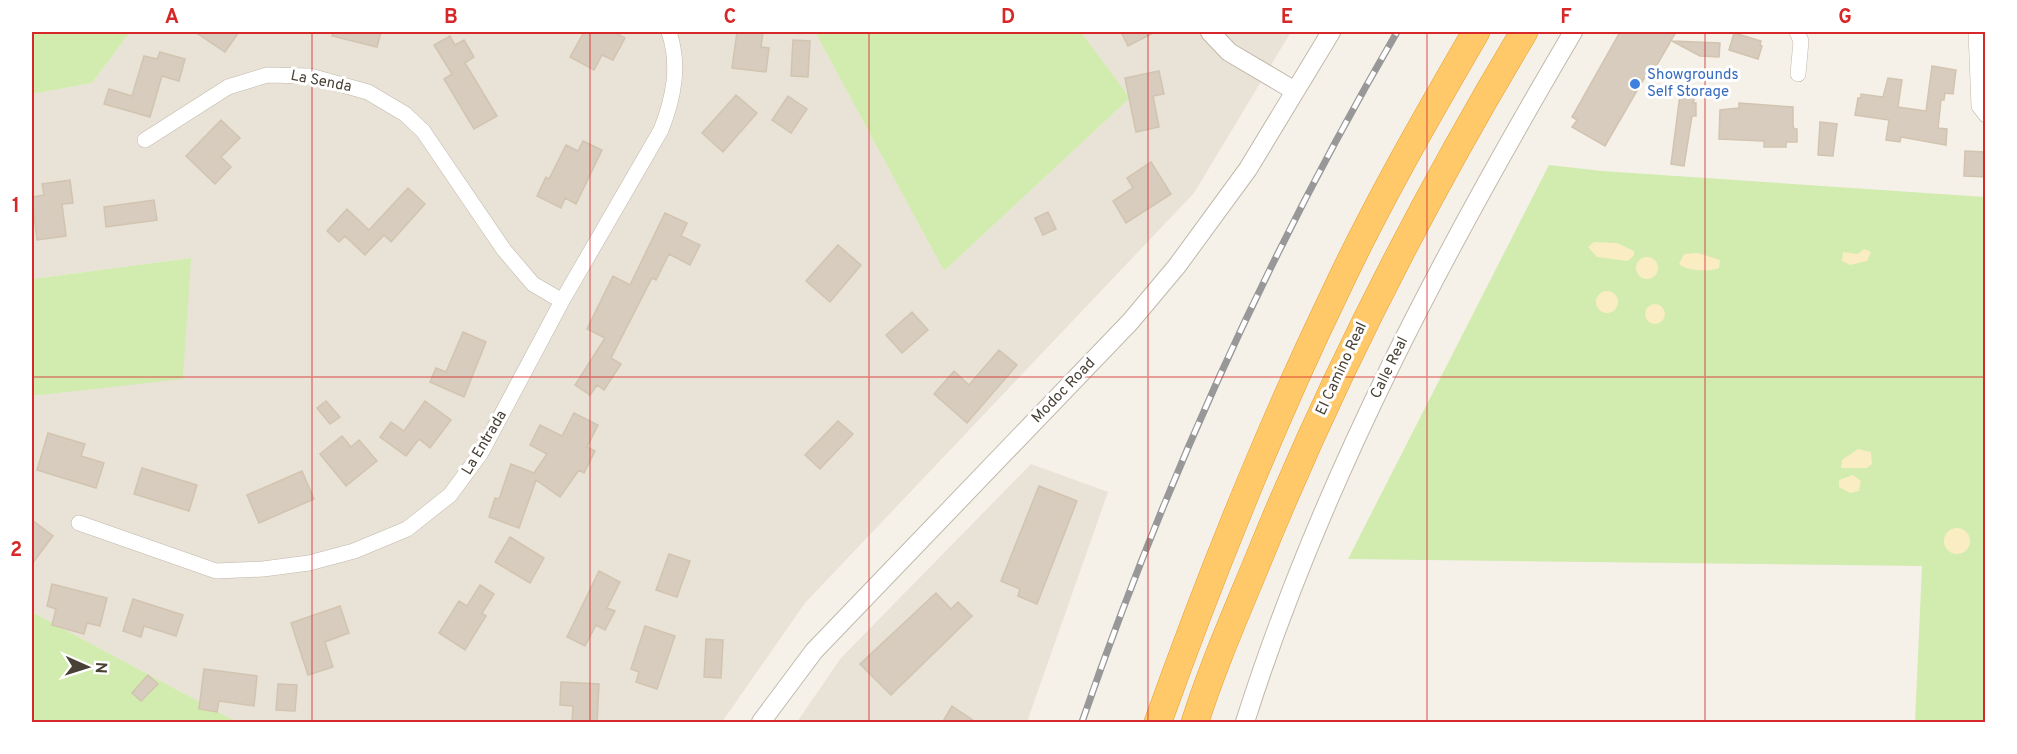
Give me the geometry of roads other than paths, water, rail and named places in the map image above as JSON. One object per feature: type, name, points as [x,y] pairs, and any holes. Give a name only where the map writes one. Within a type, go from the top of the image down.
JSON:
[{"type":"highway","points":[[1158,723],[1195,619],[1264,450],[1334,294],[1410,146],[1476,32]]},
{"type":"highway","name":"El Camino Real","points":[[1199,714],[1283,499],[1371,309],[1424,206],[1524,32]]},
{"type":"street","name":"La Entrada","points":[[79,523],[216,571],[263,569],[309,563],[383,541],[430,513],[468,473],[508,405],[562,302],[667,114],[675,74],[674,49],[669,32]]},
{"type":"street","points":[[1210,32],[1229,52],[1295,92]]},
{"type":"street","name":"Modoc Road","points":[[761,723],[814,651],[1130,322],[1171,274],[1248,169],[1331,32]]},
{"type":"street","name":"Calle Real","points":[[1245,723],[1265,658],[1308,546],[1371,408],[1478,196],[1573,32]]},
{"type":"street","points":[[1797,32],[1801,41],[1798,74]]},
{"type":"street","points":[[1976,32],[1979,106],[1986,115]]},
{"type":"street","name":"La Senda","points":[[145,140],[228,87],[267,75],[310,76],[368,92],[405,114],[423,131],[504,250],[533,284],[562,302]]},
{"type":"railway","points":[[1082,722],[1148,544],[1223,370],[1305,199],[1397,32]]},
{"type":"place","name":"Showgrounds Self Storage","points":[[1635,84]]}]
